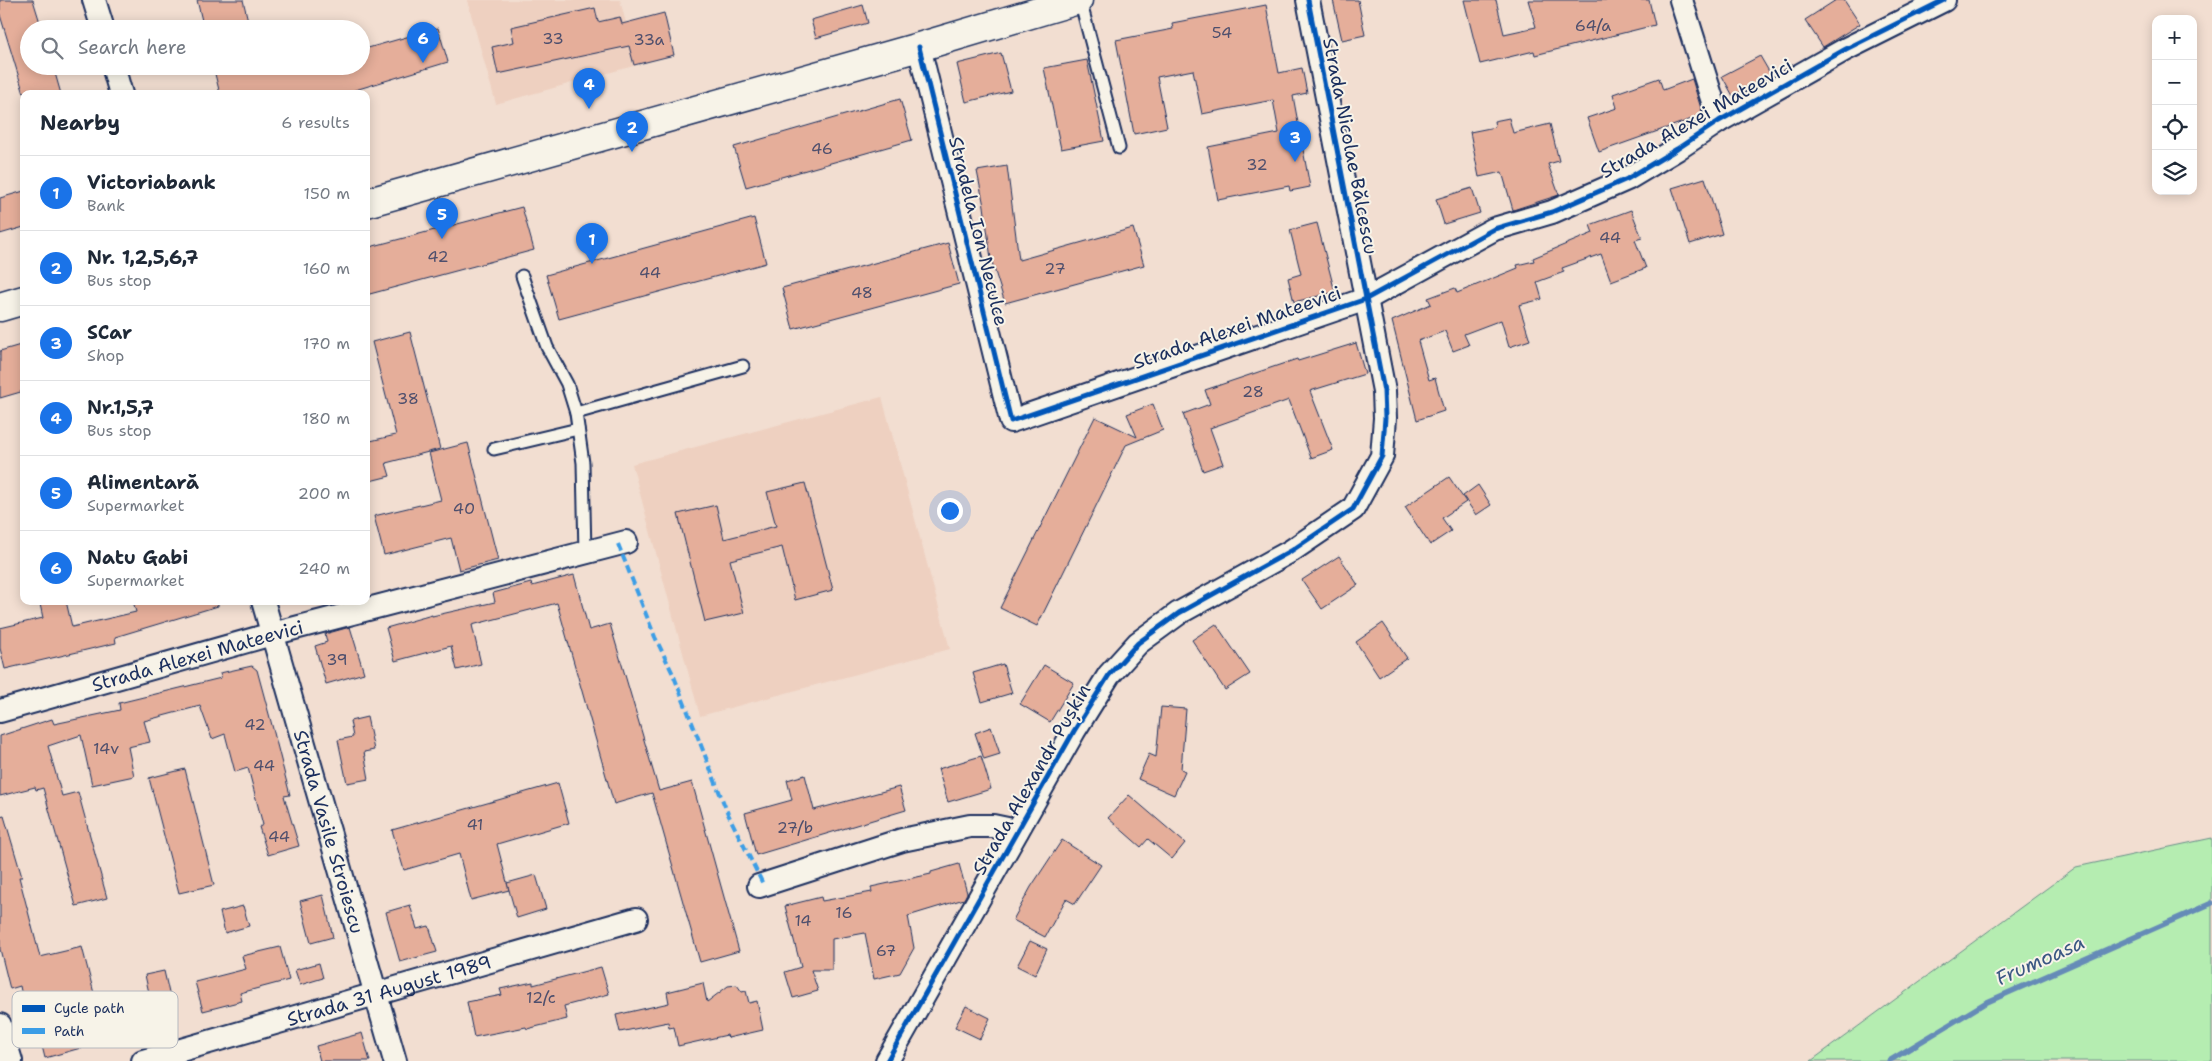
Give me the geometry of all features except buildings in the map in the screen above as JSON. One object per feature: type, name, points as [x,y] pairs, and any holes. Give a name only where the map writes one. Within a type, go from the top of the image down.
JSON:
[{"type":"main road","points":[[370,202],[1079,0]]},
{"type":"main road","points":[[0,307],[20,301]]},
{"type":"street","points":[[94,0],[100,20]]},
{"type":"street","name":"Strada Nicolae Bălcescu","points":[[1308,0],[1366,299]]},
{"type":"street","points":[[1681,0],[1719,121]]},
{"type":"street","name":"Strada Alexei Mateevici","points":[[1010,421],[1366,299],[1494,229],[1552,212],[1627,179],[1677,150],[1719,121],[1846,49],[1944,0]]},
{"type":"street","name":"Stradela Ion Neculce","points":[[919,47],[1010,421]]},
{"type":"street","points":[[116,75],[120,90]]},
{"type":"street","name":"Strada Alexandr Pușkin","points":[[887,1061],[1074,730],[1109,675],[1138,643],[1179,613],[1290,551],[1353,509],[1382,456],[1385,418],[1384,391],[1366,299]]},
{"type":"street","name":"Strada Alexei Mateevici","points":[[0,710],[272,634],[626,542]]},
{"type":"street","name":"Strada Vasile Stroiescu","points":[[264,605],[395,1061]]},
{"type":"street","points":[[759,886],[902,840],[970,826],[993,826],[1017,831]]},
{"type":"street","name":"Strada 31 August 1989","points":[[142,1061],[636,919]]},
{"type":"street","points":[[0,1025],[11,1061]]},
{"type":"lane","points":[[1079,0],[1119,148]]},
{"type":"lane","points":[[522,276],[547,347],[567,384],[576,413],[583,463],[585,553]]},
{"type":"lane","points":[[576,413],[743,366]]},
{"type":"lane","points":[[494,449],[578,429]]},
{"type":"shaded area","points":[[467,0],[620,0],[637,65],[496,104]]},
{"type":"shaded area","points":[[882,397],[950,649],[700,716],[632,464]]},
{"type":"green space","points":[[2212,838],[2212,1061],[1811,1061],[2076,867]]},
{"type":"waterway","name":"Frumoasa","points":[[1889,1061],[1985,1003],[2212,903]]},
{"type":"marked path","points":[[618,544],[655,637],[673,674],[728,814],[763,884]]},
{"type":"cycle path","points":[[887,1061],[1074,731],[1109,675],[1138,643],[1179,613],[1291,551],[1353,509],[1382,456],[1385,418],[1384,391],[1308,0]]},
{"type":"cycle path","points":[[919,47],[1011,421],[1366,299],[1494,229],[1552,212],[1627,179],[1719,121],[1846,49],[1944,0]]},
{"type":"place","name":"Natu Gabi","points":[[423,63]]},
{"type":"place","name":"Nr.1,5,7","points":[[589,109]]},
{"type":"place","name":"Nr. 1,2,5,6,7","points":[[632,152]]},
{"type":"place","name":"SCar","points":[[1295,162]]},
{"type":"place","name":"Alimentară","points":[[442,239]]},
{"type":"place","name":"Victoriabank","points":[[592,264]]}]
